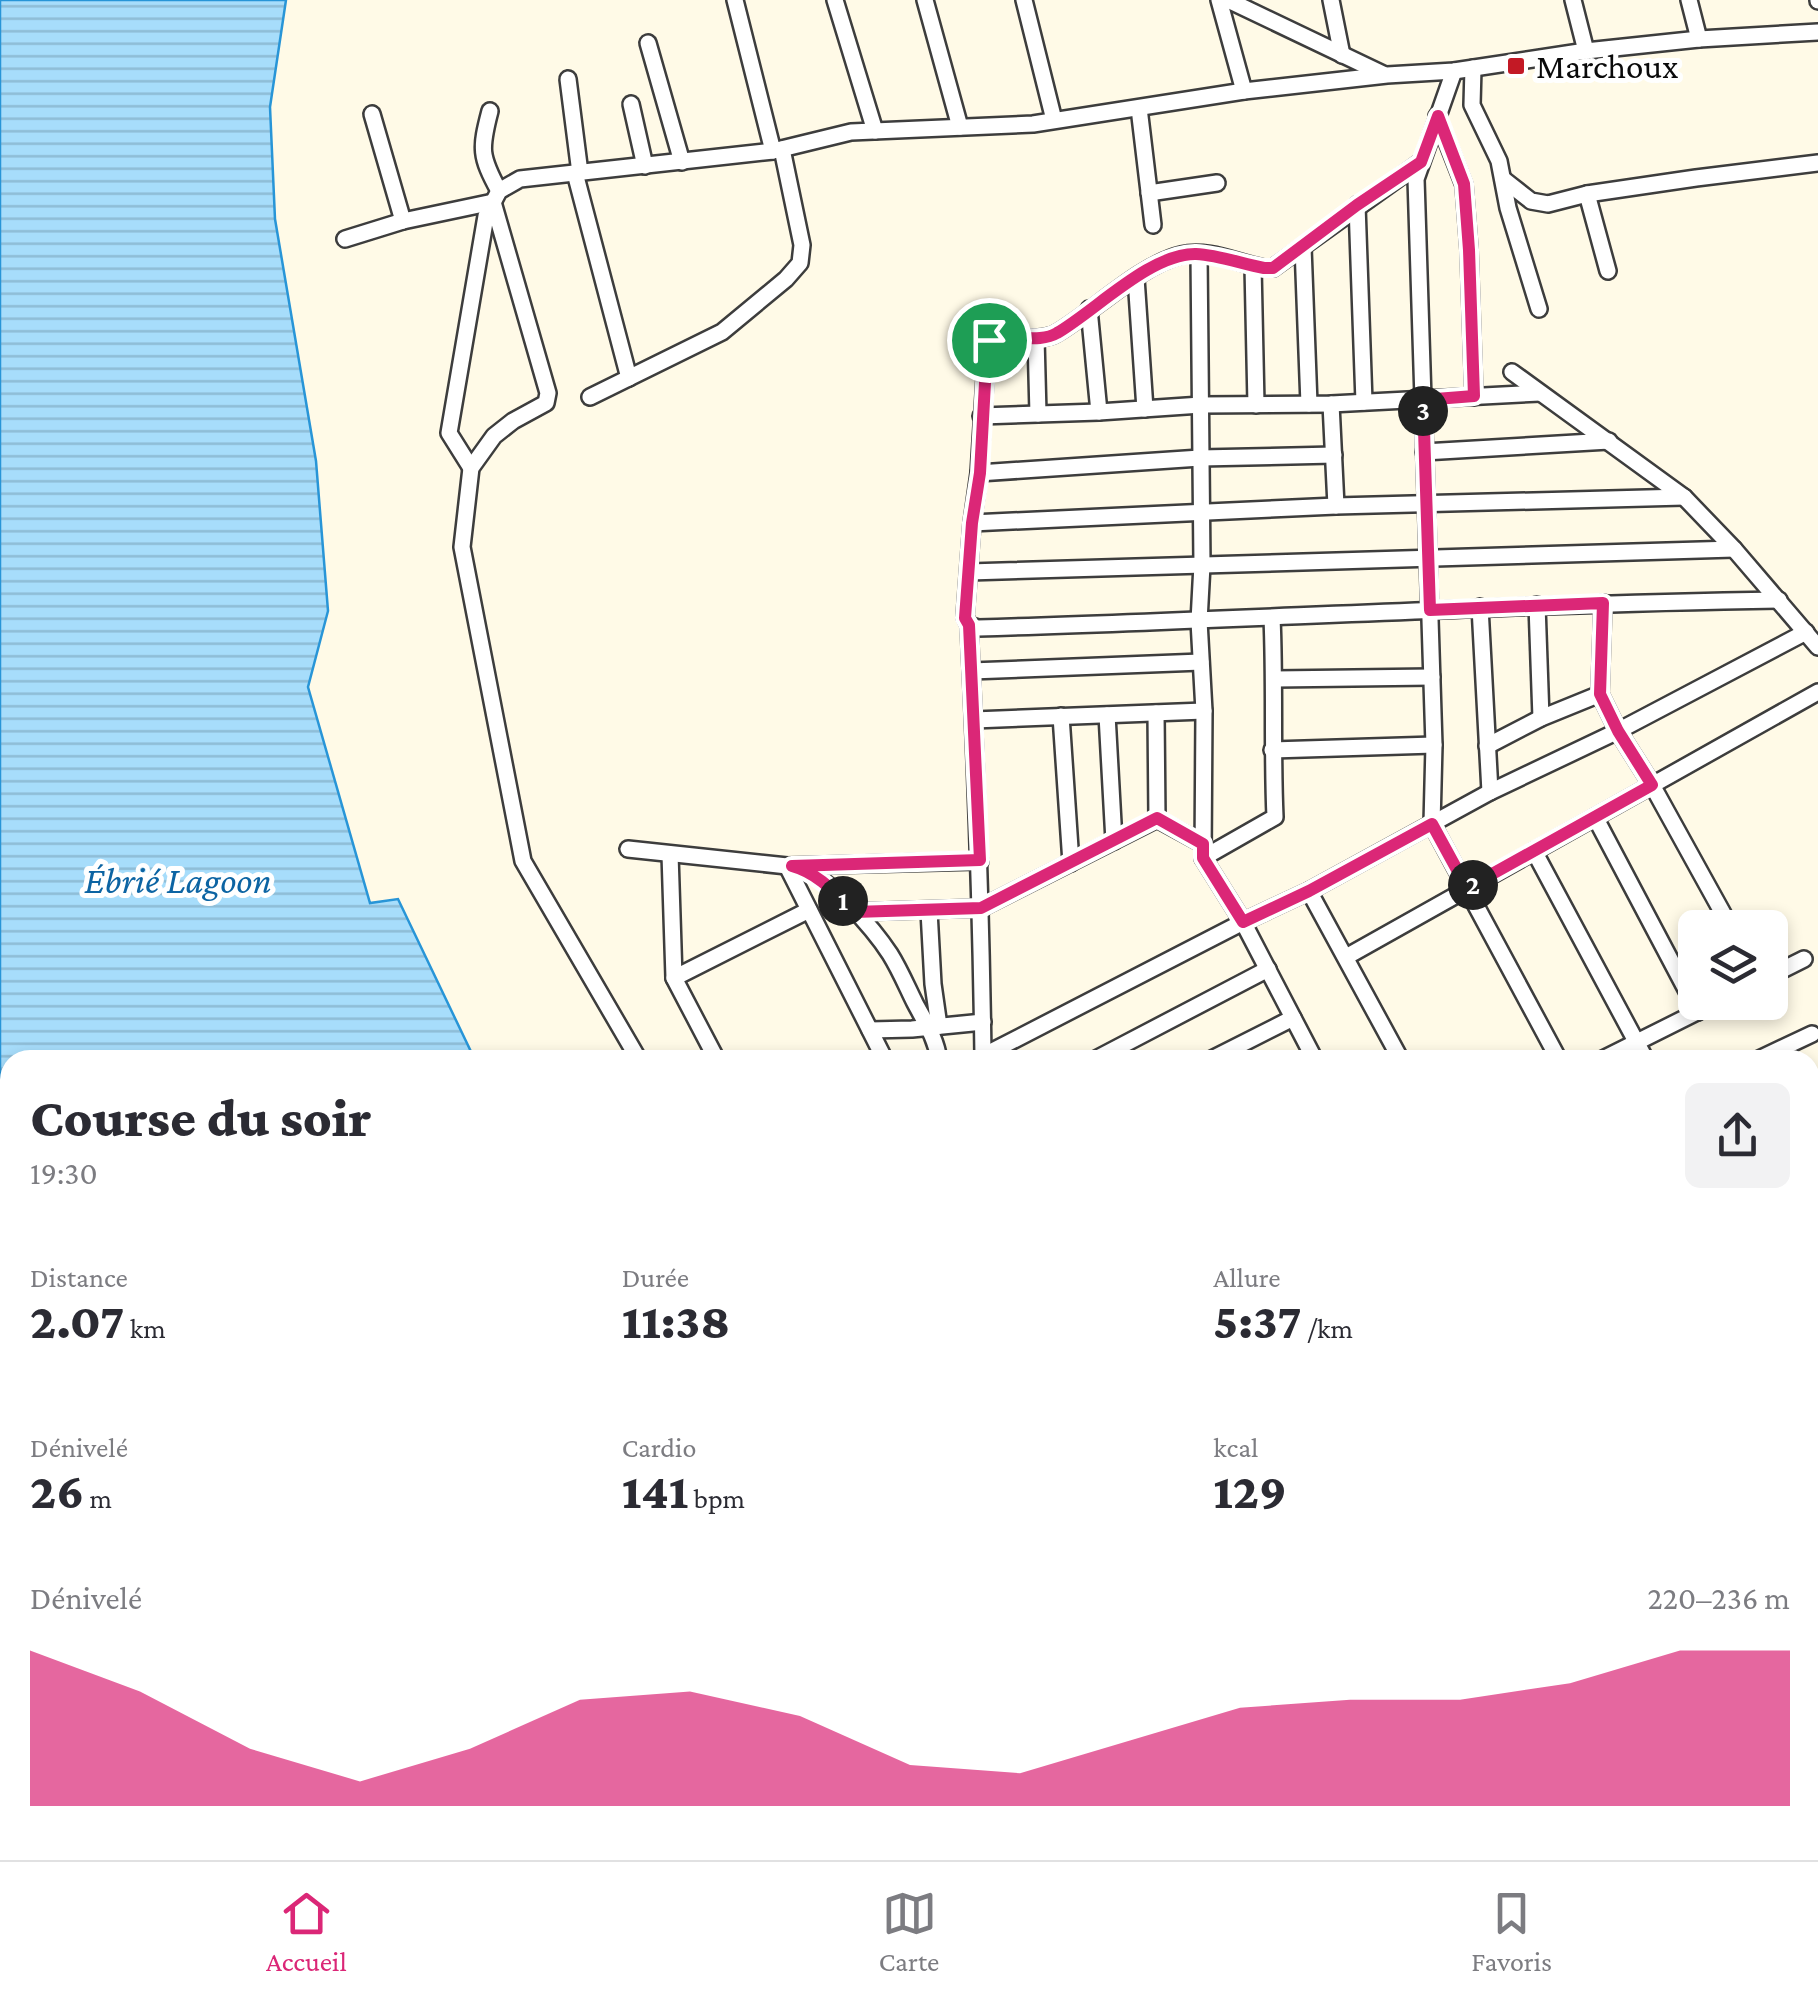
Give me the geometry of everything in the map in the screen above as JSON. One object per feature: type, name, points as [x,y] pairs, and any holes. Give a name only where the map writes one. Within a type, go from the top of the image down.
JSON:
[{"type":"street","points":[[590,397],[722,332],[800,263],[802,245],[735,0]]},
{"type":"street","points":[[835,0],[875,131]]},
{"type":"street","points":[[925,0],[960,127]]},
{"type":"street","points":[[1024,0],[1054,120]]},
{"type":"street","points":[[1219,0],[1244,92]]},
{"type":"street","points":[[1228,0],[1387,76]]},
{"type":"street","points":[[1331,0],[1342,55]]},
{"type":"street","points":[[1572,0],[1586,51]]},
{"type":"street","points":[[1689,0],[1699,38]]},
{"type":"street","points":[[346,239],[496,196],[520,179],[778,150],[851,132],[1054,120],[1244,92],[1454,71],[1586,51],[1699,38],[1818,32]]},
{"type":"street","points":[[648,43],[682,162]]},
{"type":"street","points":[[1473,68],[1472,105],[1499,161],[1508,208],[1540,310]]},
{"type":"street","points":[[1454,71],[1416,179],[1434,746],[1432,824],[1554,1050]]},
{"type":"street","points":[[568,79],[578,173],[629,378]]},
{"type":"street","points":[[631,104],[646,166]]},
{"type":"street","points":[[1139,108],[1153,225]]},
{"type":"street","points":[[490,111],[482,141],[484,163],[548,393],[546,403],[494,436],[471,468],[462,547],[523,861],[634,1050]]},
{"type":"street","points":[[372,114],[403,221]]},
{"type":"street","points":[[1438,116],[1464,184],[1474,396]]},
{"type":"street","points":[[980,1050],[983,1022],[980,860],[972,671],[969,625],[965,618],[989,340],[1054,336],[1136,278],[1181,255],[1199,254],[1273,268],[1421,162]]},
{"type":"street","points":[[1503,178],[1530,200],[1548,204],[1587,194],[1818,162]]},
{"type":"street","points":[[1150,193],[1217,183]]},
{"type":"street","points":[[1587,194],[1608,271]]},
{"type":"street","points":[[471,468],[449,433],[486,216],[496,196]]},
{"type":"street","points":[[1357,205],[1364,402]]},
{"type":"street","points":[[1303,247],[1309,404]]},
{"type":"street","points":[[1199,254],[1203,851]]},
{"type":"street","points":[[1253,266],[1256,405]]},
{"type":"street","points":[[1136,278],[1145,409]]},
{"type":"street","points":[[1089,309],[1099,412]]},
{"type":"street","points":[[1036,338],[1038,414]]},
{"type":"street","points":[[1512,372],[1684,497],[1780,600],[1818,648]]},
{"type":"street","points":[[982,416],[1201,405],[1331,404],[1540,392]]},
{"type":"street","points":[[1331,404],[1336,506]]},
{"type":"street","points":[[1424,452],[1610,441]]},
{"type":"street","points":[[980,473],[1200,458],[1334,455]]},
{"type":"street","points":[[972,523],[1336,506],[1684,497]]},
{"type":"street","points":[[969,572],[1734,549]]},
{"type":"street","points":[[969,625],[978,628],[1537,605],[1780,600]]},
{"type":"street","points":[[1603,603],[1600,694],[1720,910]]},
{"type":"street","points":[[1537,605],[1541,718]]},
{"type":"street","points":[[1480,607],[1490,792]]},
{"type":"street","points":[[1203,851],[1275,817],[1272,618]]},
{"type":"street","points":[[995,1050],[1806,632]]},
{"type":"street","points":[[972,671],[1201,662]]},
{"type":"street","points":[[1275,680],[1432,676]]},
{"type":"street","points":[[1346,957],[1818,692]]},
{"type":"street","points":[[1487,746],[1600,694]]},
{"type":"street","points":[[974,720],[1204,711]]},
{"type":"street","points":[[1156,712],[1157,818]]},
{"type":"street","points":[[1107,714],[1114,840]]},
{"type":"street","points":[[1061,716],[1070,863]]},
{"type":"street","points":[[1272,750],[1434,746]]},
{"type":"street","points":[[1595,817],[1678,974]]},
{"type":"street","points":[[1157,818],[1203,851],[1310,1050]]},
{"type":"street","points":[[854,912],[981,908],[1157,818]]},
{"type":"street","points":[[628,849],[806,870],[854,912],[889,954],[934,1026]]},
{"type":"street","points":[[1534,851],[1640,1050]]},
{"type":"street","points":[[670,854],[674,978],[711,1050]]},
{"type":"street","points":[[789,866],[980,860]]},
{"type":"street","points":[[789,866],[870,1030],[876,1050]]},
{"type":"street","points":[[1309,891],[1396,1050]]},
{"type":"street","points":[[674,978],[809,910]]},
{"type":"street","points":[[930,911],[938,1050]]},
{"type":"street","points":[[1788,967],[1804,959]]},
{"type":"street","points":[[1113,1050],[1268,969]]},
{"type":"street","points":[[1230,1050],[1293,1018]]},
{"type":"street","points":[[1620,1050],[1681,1020]]},
{"type":"street","points":[[870,1030],[983,1022]]},
{"type":"street","points":[[1778,1050],[1812,1034]]},
{"type":"water","name":"Ébrié Lagoon","points":[[0,0],[286,0],[270,107],[275,219],[316,461],[328,611],[308,687],[370,903],[398,899],[470,1050],[0,1050]]},
{"type":"place","name":"Marchoux","points":[[1516,66]]},
{"type":"route","points":[[1438,116],[1464,184],[1474,396],[1423,400],[1430,610],[1603,603],[1600,694],[1652,785],[1467,888],[1432,824],[1243,922],[1203,858],[1203,844],[1157,818],[981,908],[854,912],[817,877],[792,866],[980,860],[969,625],[965,618],[989,340],[1054,336],[1136,278],[1181,255],[1199,254],[1273,268],[1421,162],[1438,116]]}]
